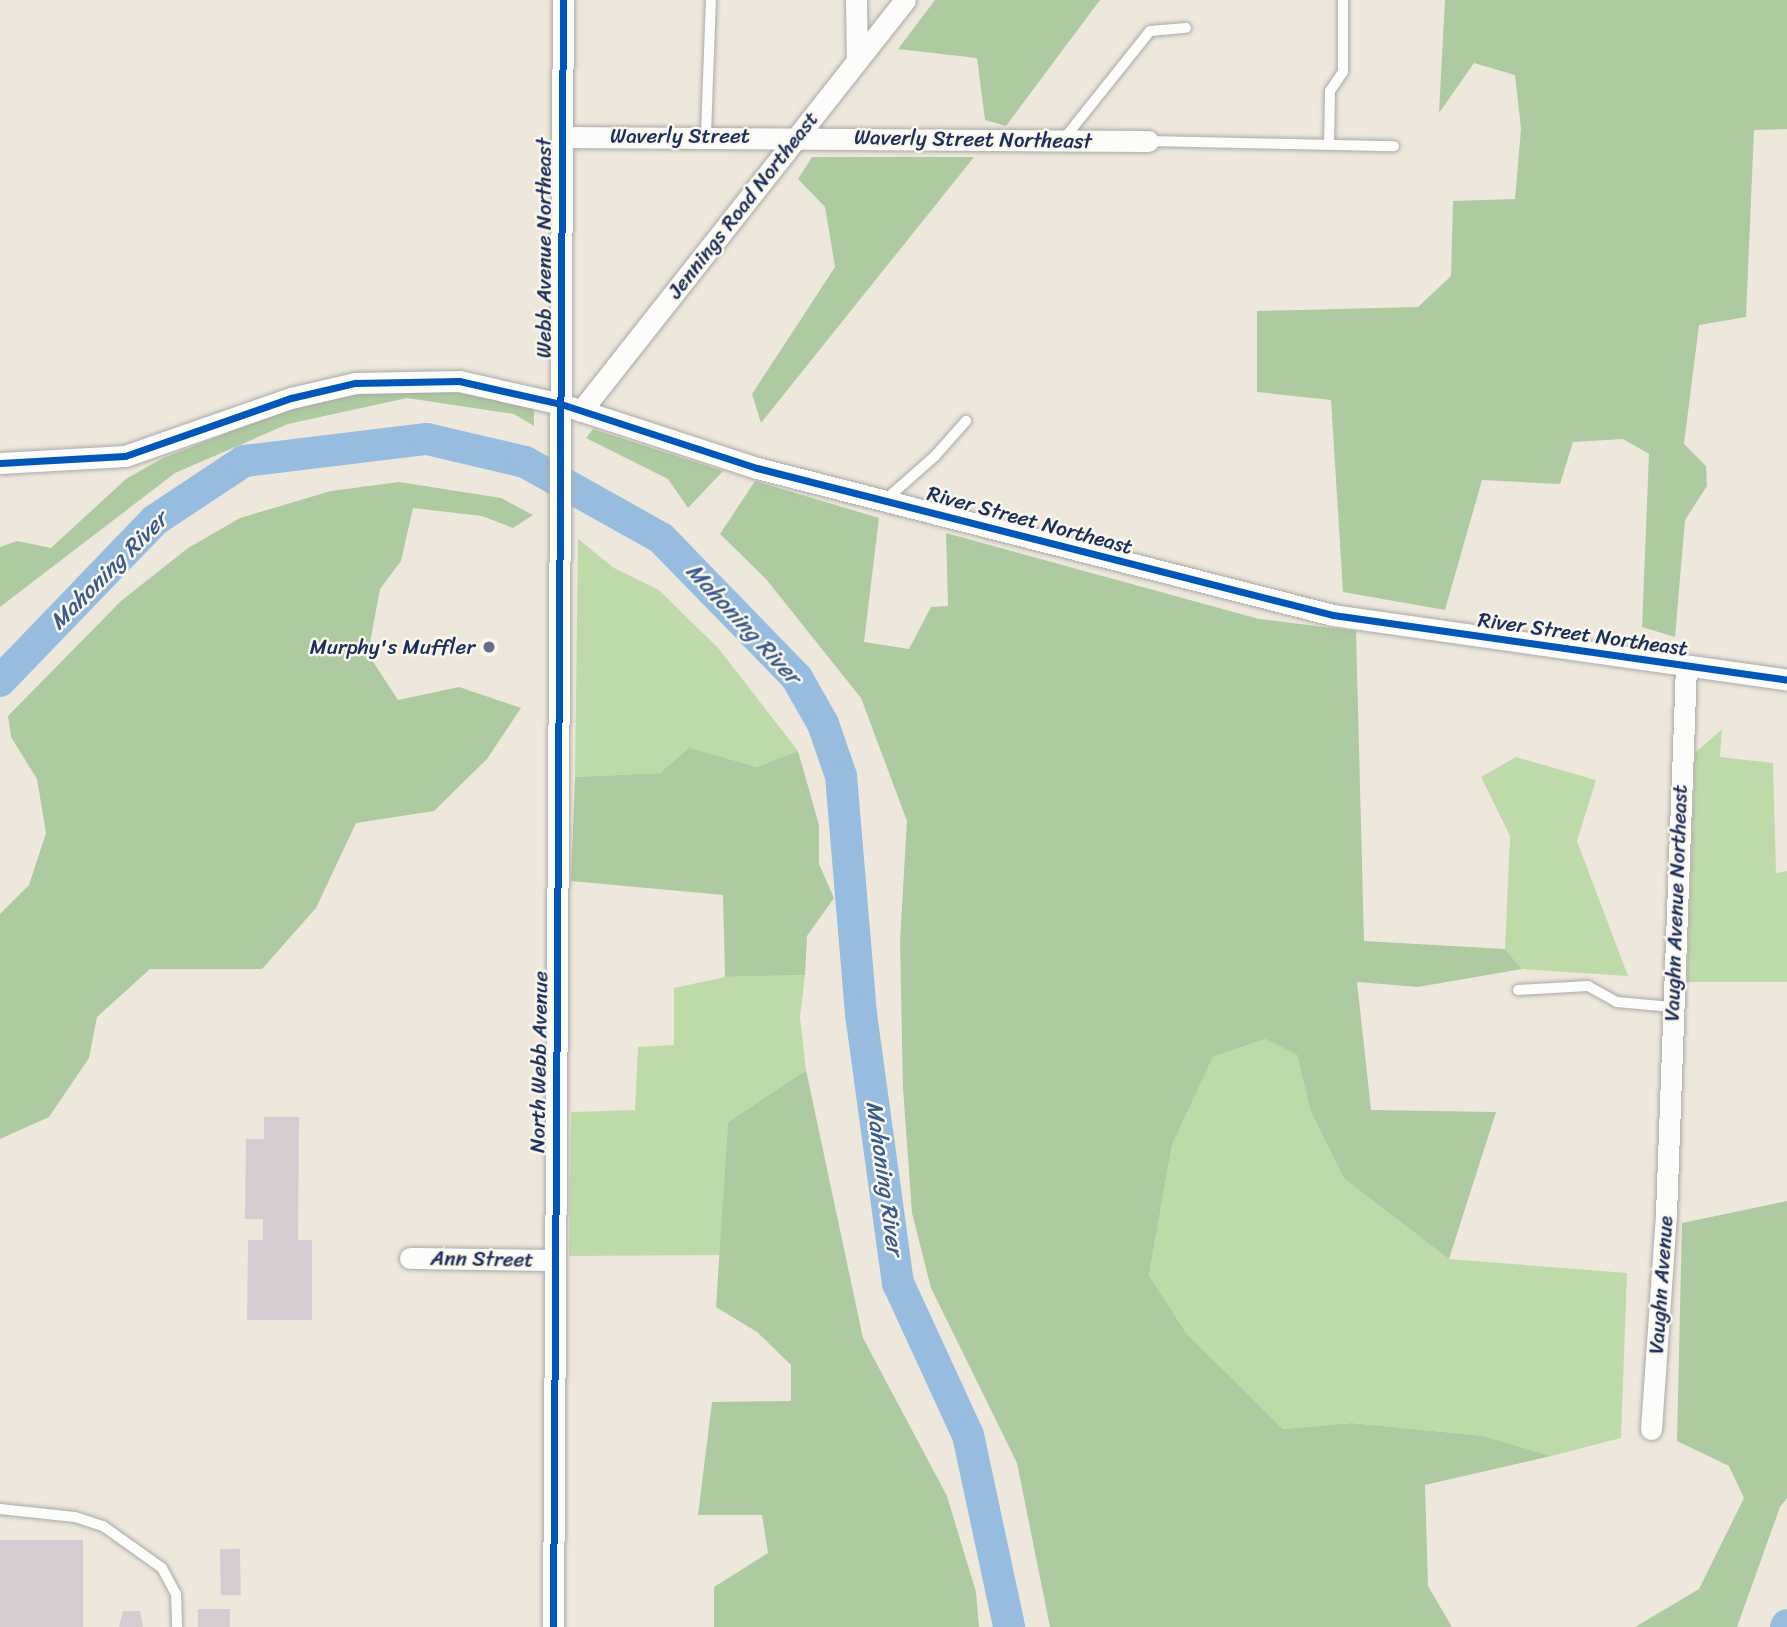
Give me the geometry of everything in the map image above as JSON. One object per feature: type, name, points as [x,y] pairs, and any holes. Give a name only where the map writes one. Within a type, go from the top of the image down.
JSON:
[{"type":"street","name":"Webb Avenue Northeast","points":[[561,497],[563,0]]},
{"type":"street","points":[[856,0],[857,61]]},
{"type":"street","name":"Jennings Road Northeast","points":[[581,411],[905,0]]},
{"type":"street","name":"Waverly Street","points":[[562,137],[706,134],[797,137]]},
{"type":"street","name":"Waverly Street Northeast","points":[[797,137],[1148,141]]},
{"type":"street","name":"River Street Northeast","points":[[0,463],[125,456],[275,404],[355,383],[433,379],[485,385],[561,404],[757,468],[1333,615],[1787,680]]},
{"type":"street","name":"North Webb Avenue","points":[[553,1627],[561,497]]},
{"type":"street","name":"Vaughn Avenue Northeast","points":[[1668,1140],[1686,666]]},
{"type":"street","name":"Vaughn Avenue","points":[[1651,1429],[1668,1140]]},
{"type":"street","name":"Ann Street","points":[[410,1258],[555,1260]]},
{"type":"lane","points":[[706,134],[711,0]]},
{"type":"lane","points":[[1329,145],[1330,90],[1342,72],[1343,0]]},
{"type":"lane","points":[[1063,140],[1150,31],[1186,28]]},
{"type":"lane","points":[[1148,141],[1394,146]]},
{"type":"lane","points":[[884,500],[935,456],[965,421]]},
{"type":"lane","points":[[1518,990],[1588,986],[1617,1002],[1672,1007]]},
{"type":"lane","points":[[0,1509],[75,1517],[103,1526],[162,1568],[176,1594],[177,1627]]},
{"type":"green space","points":[[935,0],[1100,0],[1006,126],[985,120],[977,58],[898,49]]},
{"type":"green space","points":[[1445,0],[1787,0],[1787,129],[1754,130],[1746,317],[1699,325],[1684,444],[1706,466],[1707,486],[1685,520],[1675,637],[1642,627],[1649,454],[1623,439],[1573,442],[1560,484],[1482,480],[1445,610],[1343,592],[1331,400],[1257,392],[1257,311],[1418,307],[1451,276],[1453,201],[1515,199],[1521,129],[1515,75],[1474,63],[1439,113]]},
{"type":"green space","points":[[812,157],[974,157],[761,423],[752,394],[835,267],[825,207],[798,179]]},
{"type":"green space","points":[[418,388],[512,400],[534,409],[534,426],[514,414],[407,398],[288,424],[175,473],[0,607],[0,547],[17,541],[51,548],[126,479],[163,458],[294,407],[374,391]]},
{"type":"green space","points":[[593,429],[723,471],[688,508],[668,479],[586,438]]},
{"type":"green space","points":[[755,481],[879,518],[864,642],[909,649],[931,607],[948,606],[946,533],[1259,619],[1356,631],[1364,941],[1505,949],[1522,969],[1418,987],[1357,982],[1371,1110],[1496,1112],[1449,1259],[1344,1178],[1310,1109],[1297,1055],[1265,1039],[1213,1057],[1172,1145],[1149,1275],[1186,1333],[1283,1429],[1352,1423],[1484,1436],[1551,1456],[1425,1485],[1428,1586],[1452,1627],[1050,1627],[1017,1463],[931,1288],[912,1213],[903,1088],[900,941],[907,821],[861,698],[766,579],[720,534]]},
{"type":"green space","points":[[399,482],[501,498],[533,515],[513,528],[482,516],[413,508],[401,561],[380,589],[368,654],[398,700],[459,687],[521,708],[487,759],[434,811],[356,823],[316,908],[262,969],[150,969],[97,1017],[89,1058],[49,1117],[0,1139],[0,914],[29,885],[46,833],[37,779],[11,737],[8,716],[121,601],[188,548],[240,518],[331,491]]},
{"type":"green space","points":[[578,539],[614,568],[659,590],[719,649],[798,751],[757,767],[689,749],[660,773],[575,777]]},
{"type":"green space","points":[[1722,729],[1720,757],[1773,763],[1776,873],[1787,871],[1787,982],[1687,982],[1695,753]]},
{"type":"green space","points":[[689,748],[757,767],[798,751],[819,825],[819,864],[834,898],[807,936],[805,975],[725,977],[723,895],[571,881],[575,777],[660,773]]},
{"type":"green space","points":[[1516,757],[1596,780],[1577,841],[1628,976],[1522,969],[1505,949],[1510,836],[1481,777]]},
{"type":"green space","points":[[805,975],[800,1018],[806,1070],[728,1122],[720,1255],[569,1256],[571,1112],[635,1110],[638,1047],[674,1045],[674,988],[725,977]]},
{"type":"green space","points":[[1265,1039],[1297,1055],[1310,1109],[1449,1259],[1627,1273],[1621,1438],[1551,1456],[1484,1436],[1352,1423],[1283,1429],[1186,1333],[1149,1275],[1172,1145],[1213,1057]]},
{"type":"green space","points":[[806,1070],[863,1338],[947,1496],[976,1592],[979,1627],[714,1627],[714,1587],[768,1553],[762,1515],[698,1515],[712,1402],[791,1401],[791,1365],[757,1332],[716,1307],[728,1122]]},
{"type":"green space","points":[[1787,1201],[1787,1498],[1780,1507],[1737,1627],[1635,1627],[1699,1589],[1744,1498],[1729,1466],[1677,1441],[1682,1223]]},
{"type":"building","points":[[264,1117],[299,1117],[298,1240],[312,1240],[312,1320],[247,1320],[248,1240],[263,1240],[263,1219],[245,1219],[246,1139],[264,1139]]},
{"type":"building","points":[[0,1540],[83,1540],[83,1627],[0,1627]]},
{"type":"building","points":[[220,1549],[240,1549],[241,1595],[221,1595]]},
{"type":"building","points":[[198,1609],[230,1609],[230,1627],[198,1627]]},
{"type":"building","points":[[123,1611],[140,1611],[143,1627],[119,1627]]},
{"type":"waterway","name":"Mahoning River","points":[[0,681],[155,520],[244,461],[427,439],[525,462],[661,538],[797,678],[823,724],[841,776],[861,1014],[898,1283],[968,1435],[1009,1627]]},
{"type":"cycle path","points":[[553,1627],[563,0]]},
{"type":"cycle path","points":[[0,463],[125,456],[291,398],[355,383],[459,381],[561,404],[757,468],[1333,615],[1787,680]]},
{"type":"place","name":"Murphy's Muffler","points":[[489,647]]}]
